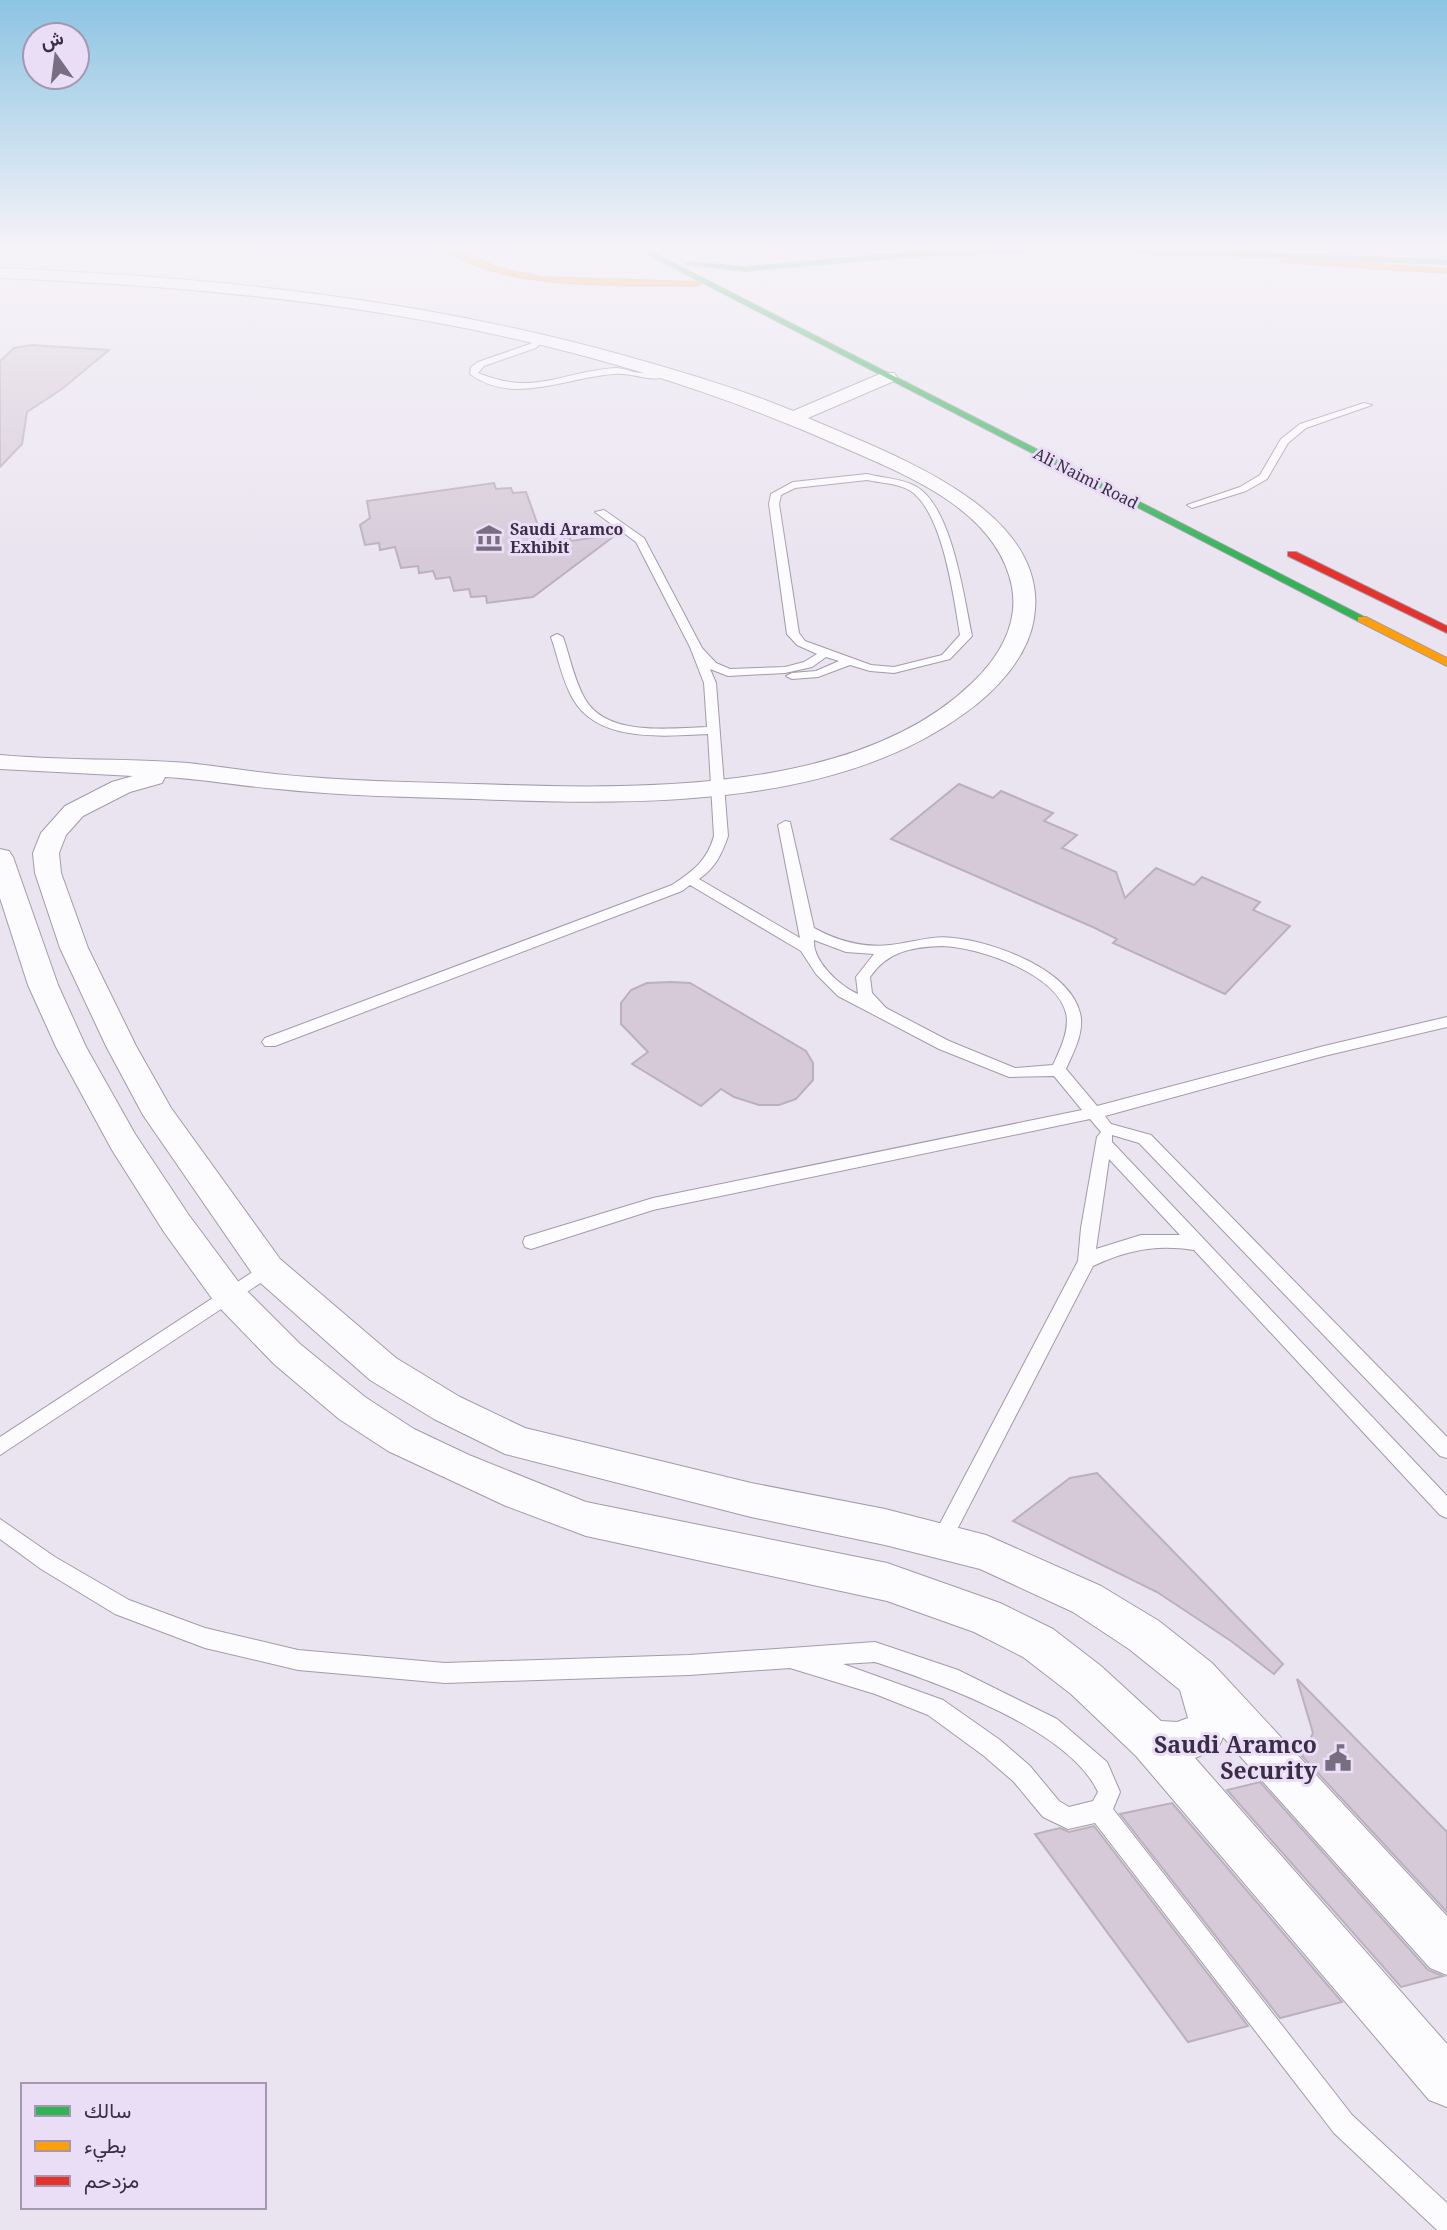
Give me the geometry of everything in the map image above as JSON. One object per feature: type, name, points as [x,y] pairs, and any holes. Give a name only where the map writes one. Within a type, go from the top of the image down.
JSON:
[{"type":"main road","name":"Ali Naimi Road","points":[[845,354],[1447,663]]},
{"type":"main road","points":[[1186,502],[1216,517]]},
{"type":"main road","points":[[1277,547],[1447,630]]},
{"type":"street","points":[[0,762],[231,775],[387,790],[626,794],[719,788],[816,772],[914,735],[941,720],[987,683],[1004,663],[1022,624],[1024,591],[1019,572],[996,533],[978,514],[930,481],[793,418],[669,374],[596,354]]},
{"type":"street","points":[[793,418],[888,377]]},
{"type":"street","points":[[231,775],[149,779],[121,786],[74,811],[54,833],[46,853],[48,873],[74,948],[121,1046],[159,1115],[268,1269],[383,1369],[447,1408],[518,1443],[751,1500],[886,1527],[986,1553],[1087,1599],[1144,1634],[1198,1677],[1447,1951]]},
{"type":"street","points":[[0,857],[43,985],[71,1047],[122,1142],[228,1294],[287,1353],[352,1408],[401,1440],[456,1468],[586,1519],[887,1582],[986,1618],[1038,1643],[1086,1680],[1151,1741],[1447,2082]]},
{"type":"street","points":[[1151,1741],[1178,1744],[1203,1733],[1209,1718],[1198,1677]]},
{"type":"lane","points":[[508,354],[481,364],[474,369],[474,374],[485,380],[525,387],[558,384],[615,371],[641,376],[669,374]]},
{"type":"lane","points":[[1186,502],[1243,489],[1264,477],[1284,440],[1303,426],[1367,405]]},
{"type":"lane","points":[[867,477],[915,489],[925,499],[951,555],[966,636],[946,657],[894,670],[870,668],[850,661],[801,643],[793,634],[774,504],[776,494],[793,485],[867,477]]},
{"type":"lane","points":[[270,1042],[590,922],[692,880],[716,852],[722,836],[710,683],[696,647],[640,540],[600,512]]},
{"type":"lane","points":[[557,637],[577,695],[593,715],[609,723],[635,729],[714,730]]},
{"type":"lane","points":[[696,647],[712,665],[728,673],[785,670],[808,665],[825,653]]},
{"type":"lane","points":[[710,683],[818,674],[850,661]]},
{"type":"lane","points":[[785,825],[807,930],[806,948]]},
{"type":"lane","points":[[692,880],[806,948],[821,971],[843,993],[944,1045],[1014,1073],[1058,1070]]},
{"type":"lane","points":[[807,930],[828,942],[856,951],[926,942],[957,943],[1010,958],[1038,973],[1064,993],[1073,1014],[1070,1043],[1058,1070]]},
{"type":"lane","points":[[881,1012],[865,994],[863,977],[870,965],[887,948]]},
{"type":"lane","points":[[531,1242],[653,1204],[724,1187],[1093,1113],[1324,1051],[1447,1022]]},
{"type":"lane","points":[[1058,1070],[1093,1113],[1105,1136],[1198,1244],[1447,1509]]},
{"type":"lane","points":[[941,1541],[1087,1261],[1089,1228],[1105,1136]]},
{"type":"lane","points":[[1105,1136],[1145,1139],[1447,1450]]},
{"type":"lane","points":[[1087,1261],[1120,1244],[1177,1240],[1198,1244]]},
{"type":"lane","points":[[0,1447],[268,1269]]},
{"type":"lane","points":[[0,1528],[48,1563],[122,1607],[205,1639],[298,1660],[445,1673],[689,1665],[875,1652],[951,1677],[1049,1726],[1099,1770],[1109,1792],[1107,1802],[1100,1811],[1068,1818],[1051,1809],[1022,1774],[992,1748],[934,1707],[875,1684],[790,1658]]},
{"type":"lane","points":[[1100,1811],[1343,2124],[1447,2221]]},
{"type":"building","points":[[7,354],[104,354],[62,389],[27,412],[22,444],[0,467],[0,361]]},
{"type":"building","points":[[494,483],[496,489],[511,488],[513,493],[526,492],[540,531],[552,529],[556,536],[569,534],[571,541],[617,534],[533,597],[487,603],[486,596],[471,597],[469,589],[454,591],[450,577],[436,579],[433,571],[419,573],[418,566],[401,568],[395,547],[380,550],[379,543],[365,545],[360,525],[370,518],[367,501]]},
{"type":"building","points":[[959,784],[993,798],[1001,791],[1053,813],[1044,821],[1077,835],[1062,848],[1116,872],[1125,898],[1156,868],[1194,885],[1202,877],[1260,902],[1253,910],[1290,926],[1225,994],[1113,943],[1117,939],[1095,928],[891,839]]},
{"type":"building","points":[[647,983],[690,983],[806,1051],[813,1063],[813,1080],[796,1099],[779,1105],[759,1105],[734,1097],[721,1089],[701,1106],[632,1064],[648,1052],[621,1024],[621,1003],[631,990]]},
{"type":"building","points":[[1097,1473],[1283,1664],[1274,1674],[1231,1641],[1157,1592],[1013,1521],[1070,1478]]},
{"type":"building","points":[[1297,1679],[1447,1832],[1447,1912],[1302,1756],[1313,1733]]},
{"type":"building","points":[[1260,1782],[1428,1970],[1443,1976],[1401,1987],[1227,1790]]},
{"type":"building","points":[[1172,1803],[1342,2002],[1280,2018],[1120,1814]]},
{"type":"building","points":[[1094,1826],[1248,2026],[1188,2042],[1035,1834],[1060,1828],[1069,1832]]},
{"type":"traffic: fast","points":[[846,354],[1362,619]]},
{"type":"traffic: slow","points":[[1362,619],[1447,663]]},
{"type":"traffic: jam","points":[[1292,554],[1447,630]]},
{"type":"place","name":"Saudi Aramco Exhibit","points":[[489,538]]},
{"type":"place","name":"Saudi Aramco Security","points":[[1338,1758]]}]
